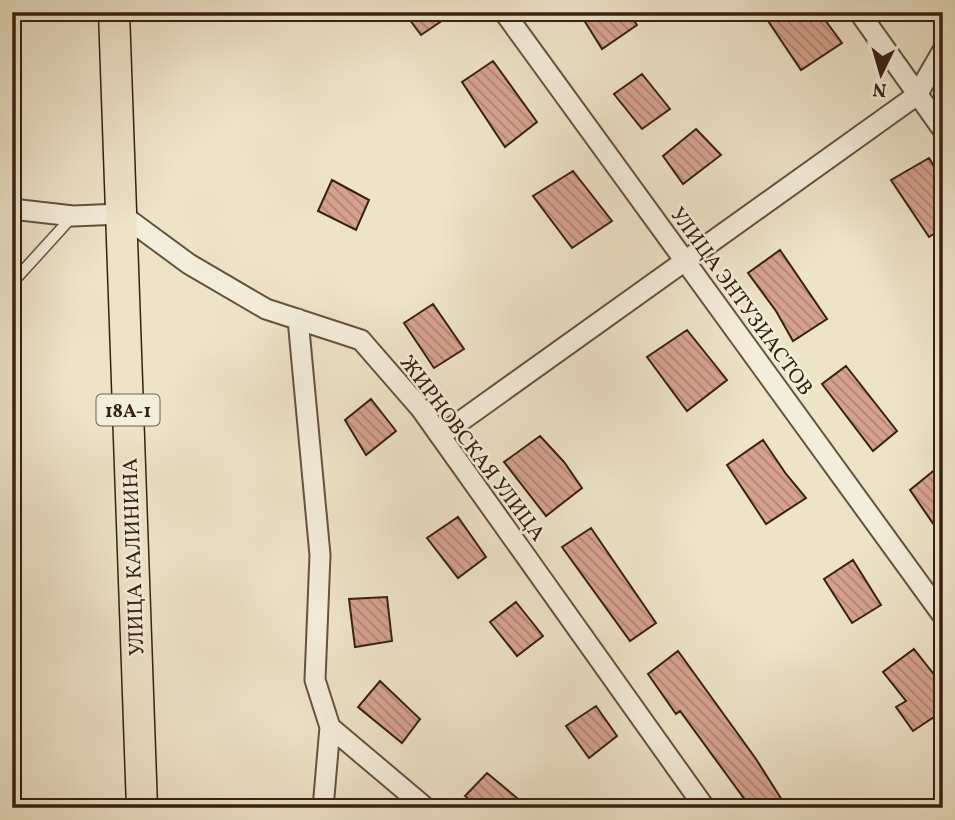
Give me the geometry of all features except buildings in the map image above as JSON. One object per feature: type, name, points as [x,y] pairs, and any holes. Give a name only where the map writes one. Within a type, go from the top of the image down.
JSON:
[{"type":"main road","name":"УЛИЦА КАЛИНИНА","points":[[114,12],[142,808]]},
{"type":"street","name":"УЛИЦА ЭНТУЗИАСТОВ","points":[[504,12],[943,616]]},
{"type":"street","points":[[859,12],[943,130]]},
{"type":"street","points":[[440,436],[917,95],[943,50]]},
{"type":"street","points":[[12,209],[73,216],[121,214]]},
{"type":"street","name":"ЖИРНОВСКАЯ УЛИЦА","points":[[121,214],[189,264],[266,309],[361,340],[421,409],[705,808]]},
{"type":"street","points":[[298,319],[320,555],[315,680],[330,727],[323,808]]},
{"type":"street","points":[[330,727],[426,808]]},
{"type":"lane","points":[[12,283],[73,216]]}]
